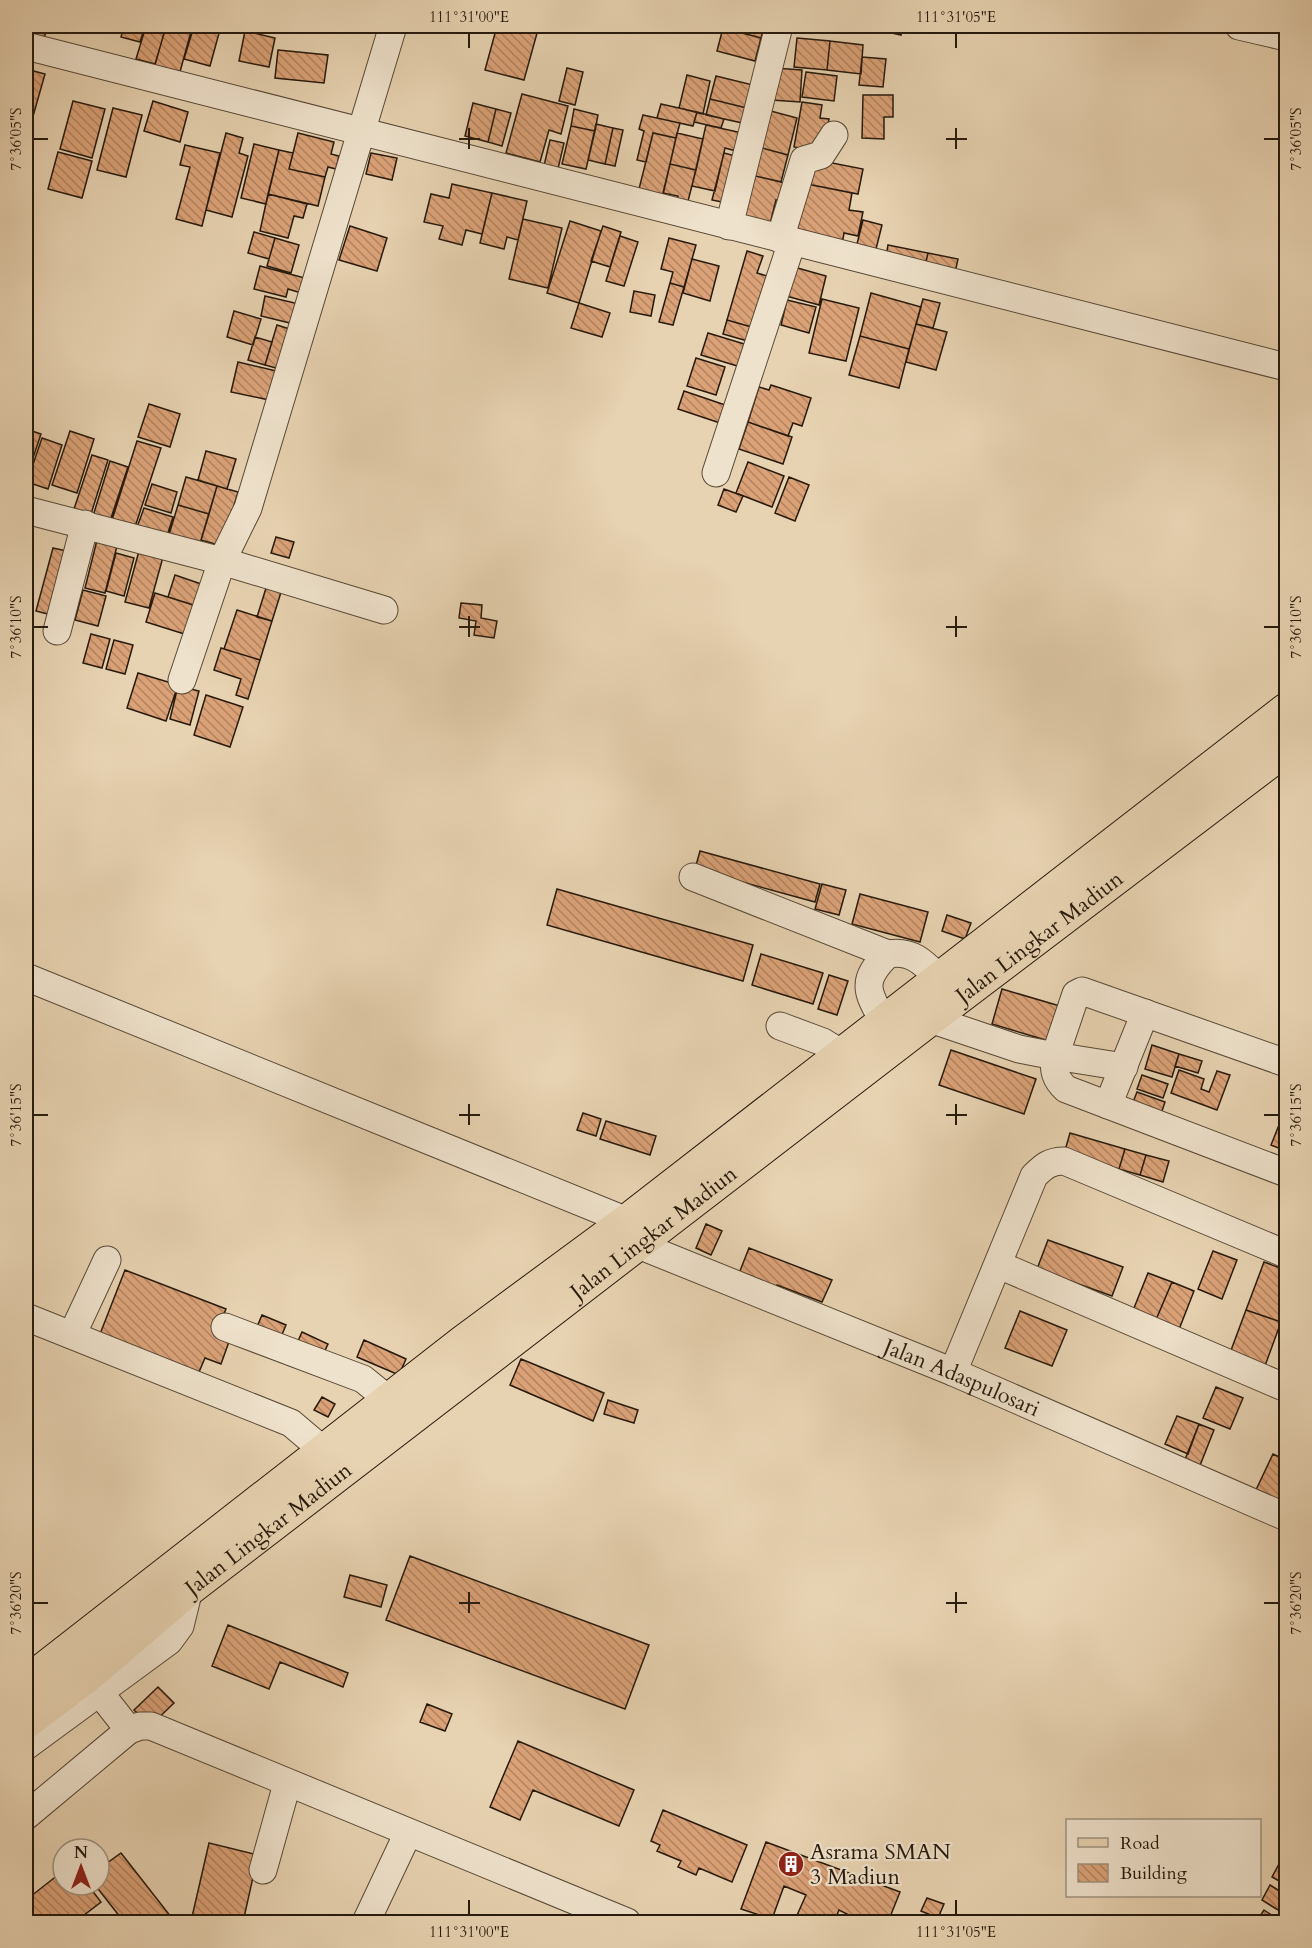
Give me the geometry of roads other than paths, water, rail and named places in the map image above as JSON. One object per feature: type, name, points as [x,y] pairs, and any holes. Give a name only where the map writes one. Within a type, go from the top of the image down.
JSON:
[{"type":"main road","name":"Jalan Lingkar Madiun","points":[[26,1722],[92,1684],[189,1589],[632,1232],[841,1053],[1287,710]]},
{"type":"main road","name":"Jalan Lingkar Madiun","points":[[26,1683],[388,1400],[632,1232],[930,1019],[1287,749]]},
{"type":"street","points":[[182,680],[222,561],[248,508],[393,26]]},
{"type":"street","points":[[729,226],[779,26]]},
{"type":"street","points":[[1239,26],[1287,37]]},
{"type":"street","points":[[26,46],[1287,367]]},
{"type":"street","points":[[716,473],[786,241],[804,160],[821,155],[834,135]]},
{"type":"street","points":[[26,510],[222,561],[384,610]]},
{"type":"street","points":[[57,631],[85,524]]},
{"type":"street","points":[[693,877],[888,954],[907,954],[921,960],[938,977]]},
{"type":"street","points":[[884,1020],[870,998],[869,978],[872,969],[888,954]]},
{"type":"street","name":"Jalan Adaspulosari","points":[[26,977],[632,1232],[1287,1517]]},
{"type":"street","points":[[1287,1063],[1079,992],[1076,994],[1053,1068],[1058,1082],[1066,1089],[1287,1173]]},
{"type":"street","points":[[1108,1105],[1145,1013]]},
{"type":"street","points":[[930,1019],[1019,1049],[1124,1067]]},
{"type":"street","points":[[780,1026],[823,1042],[841,1053]]},
{"type":"street","points":[[953,1372],[1034,1176],[1044,1166],[1064,1161],[1287,1254]]},
{"type":"street","points":[[72,1335],[107,1260]]},
{"type":"street","points":[[999,1265],[1285,1381]]},
{"type":"street","points":[[26,1317],[291,1423],[324,1451]]},
{"type":"street","points":[[225,1327],[363,1379],[372,1384],[388,1400]]},
{"type":"street","points":[[26,1746],[92,1684],[129,1730]]},
{"type":"street","points":[[26,1816],[129,1730],[140,1726],[150,1726],[623,1922]]},
{"type":"street","points":[[263,1870],[287,1784]]},
{"type":"street","points":[[366,1923],[408,1833]]},
{"type":"place","name":"Asrama SMAN 3 Madiun","points":[[791,1864]]}]
